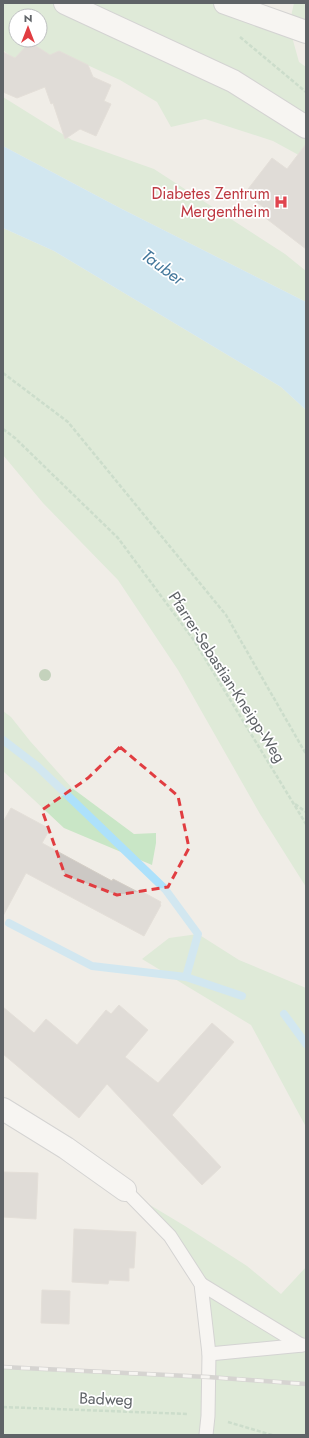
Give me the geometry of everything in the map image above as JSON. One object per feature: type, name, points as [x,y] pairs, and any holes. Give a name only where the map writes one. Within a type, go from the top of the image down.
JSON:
[{"type":"street","points":[[65,3],[233,81],[306,127]]},
{"type":"street","points":[[225,3],[306,32]]},
{"type":"street","points":[[3,1109],[66,1148],[125,1190]]},
{"type":"lane","points":[[125,1190],[170,1236],[201,1284],[303,1345]]},
{"type":"lane","points":[[201,1284],[209,1354],[208,1416],[206,1435]]},
{"type":"lane","points":[[209,1354],[303,1345]]},
{"type":"path","points":[[235,33],[306,92]]},
{"type":"path","points":[[3,373],[68,422],[226,615],[306,754]]},
{"type":"path","name":"Pfarrer-Sebastian-Kneipp-Weg","points":[[3,430],[15,438],[118,538],[193,639],[306,824]]},
{"type":"path","points":[[294,804],[306,812]]},
{"type":"path","name":"Badweg","points":[[3,1407],[208,1416],[272,1435]]},
{"type":"highlighted area","points":[[120,747],[178,796],[189,848],[168,887],[117,895],[65,875],[42,810],[88,778]]},
{"type":"green space","points":[[3,3],[225,3],[289,25],[294,3],[306,3],[306,32],[289,26],[299,62],[306,67],[306,159],[273,141],[205,119],[171,127],[157,102],[120,80],[59,52],[38,61],[29,63],[20,61],[3,50]]},
{"type":"green space","points":[[3,97],[72,140],[154,169],[285,254],[306,271],[306,302],[120,208],[3,146]]},
{"type":"green space","points":[[3,228],[54,251],[281,387],[306,410],[306,887],[260,814],[178,670],[118,580],[43,503],[3,455]]},
{"type":"green space","points":[[3,711],[11,717],[30,741],[72,788],[134,834],[156,833],[156,843],[152,865],[64,828],[3,771]]},
{"type":"green space","points":[[198,934],[239,960],[306,988],[306,1127],[251,1025],[142,959],[169,938]]},
{"type":"green space","points":[[125,1190],[247,1266],[281,1294],[306,1267],[306,1435],[3,1435],[3,1367],[208,1377],[201,1284],[170,1236]]},
{"type":"water","name":"Tauber","points":[[3,146],[120,208],[306,302],[306,410],[281,387],[54,251],[3,228]]},
{"type":"building","points":[[24,48],[39,48],[50,55],[59,51],[88,65],[93,77],[111,85],[104,101],[111,104],[96,136],[80,129],[65,139],[53,103],[51,104],[45,87],[17,98],[3,92],[3,52],[15,58]]},
{"type":"building","name":"Diabetes Zentrum Mergentheim","points":[[306,144],[306,249],[263,216],[267,210],[245,193],[272,158],[287,169]]},
{"type":"building","points":[[11,808],[50,829],[42,843],[112,881],[113,879],[140,893],[141,891],[161,902],[161,905],[144,936],[26,873],[3,916],[3,822]]},
{"type":"building","points":[[119,1005],[148,1030],[125,1057],[158,1083],[212,1023],[234,1042],[172,1115],[221,1167],[202,1185],[107,1084],[79,1118],[3,1054],[3,1007],[34,1033],[46,1019],[77,1045],[106,1010],[111,1014]]},
{"type":"building","points":[[3,1172],[38,1173],[36,1219],[3,1217]]},
{"type":"building","points":[[74,1229],[136,1232],[134,1268],[129,1268],[129,1281],[109,1280],[108,1284],[72,1282]]},
{"type":"building","points":[[42,1290],[70,1291],[69,1324],[41,1323]]},
{"type":"waterway","points":[[3,740],[37,766],[165,889],[198,934],[186,977]]},
{"type":"waterway","points":[[9,923],[92,966],[186,977],[242,996]]},
{"type":"waterway","points":[[284,1014],[306,1044]]},
{"type":"railway","points":[[3,1367],[208,1377],[306,1384]]},
{"type":"place","name":"Diabetes Zentrum Mergentheim","points":[[281,202]]}]
